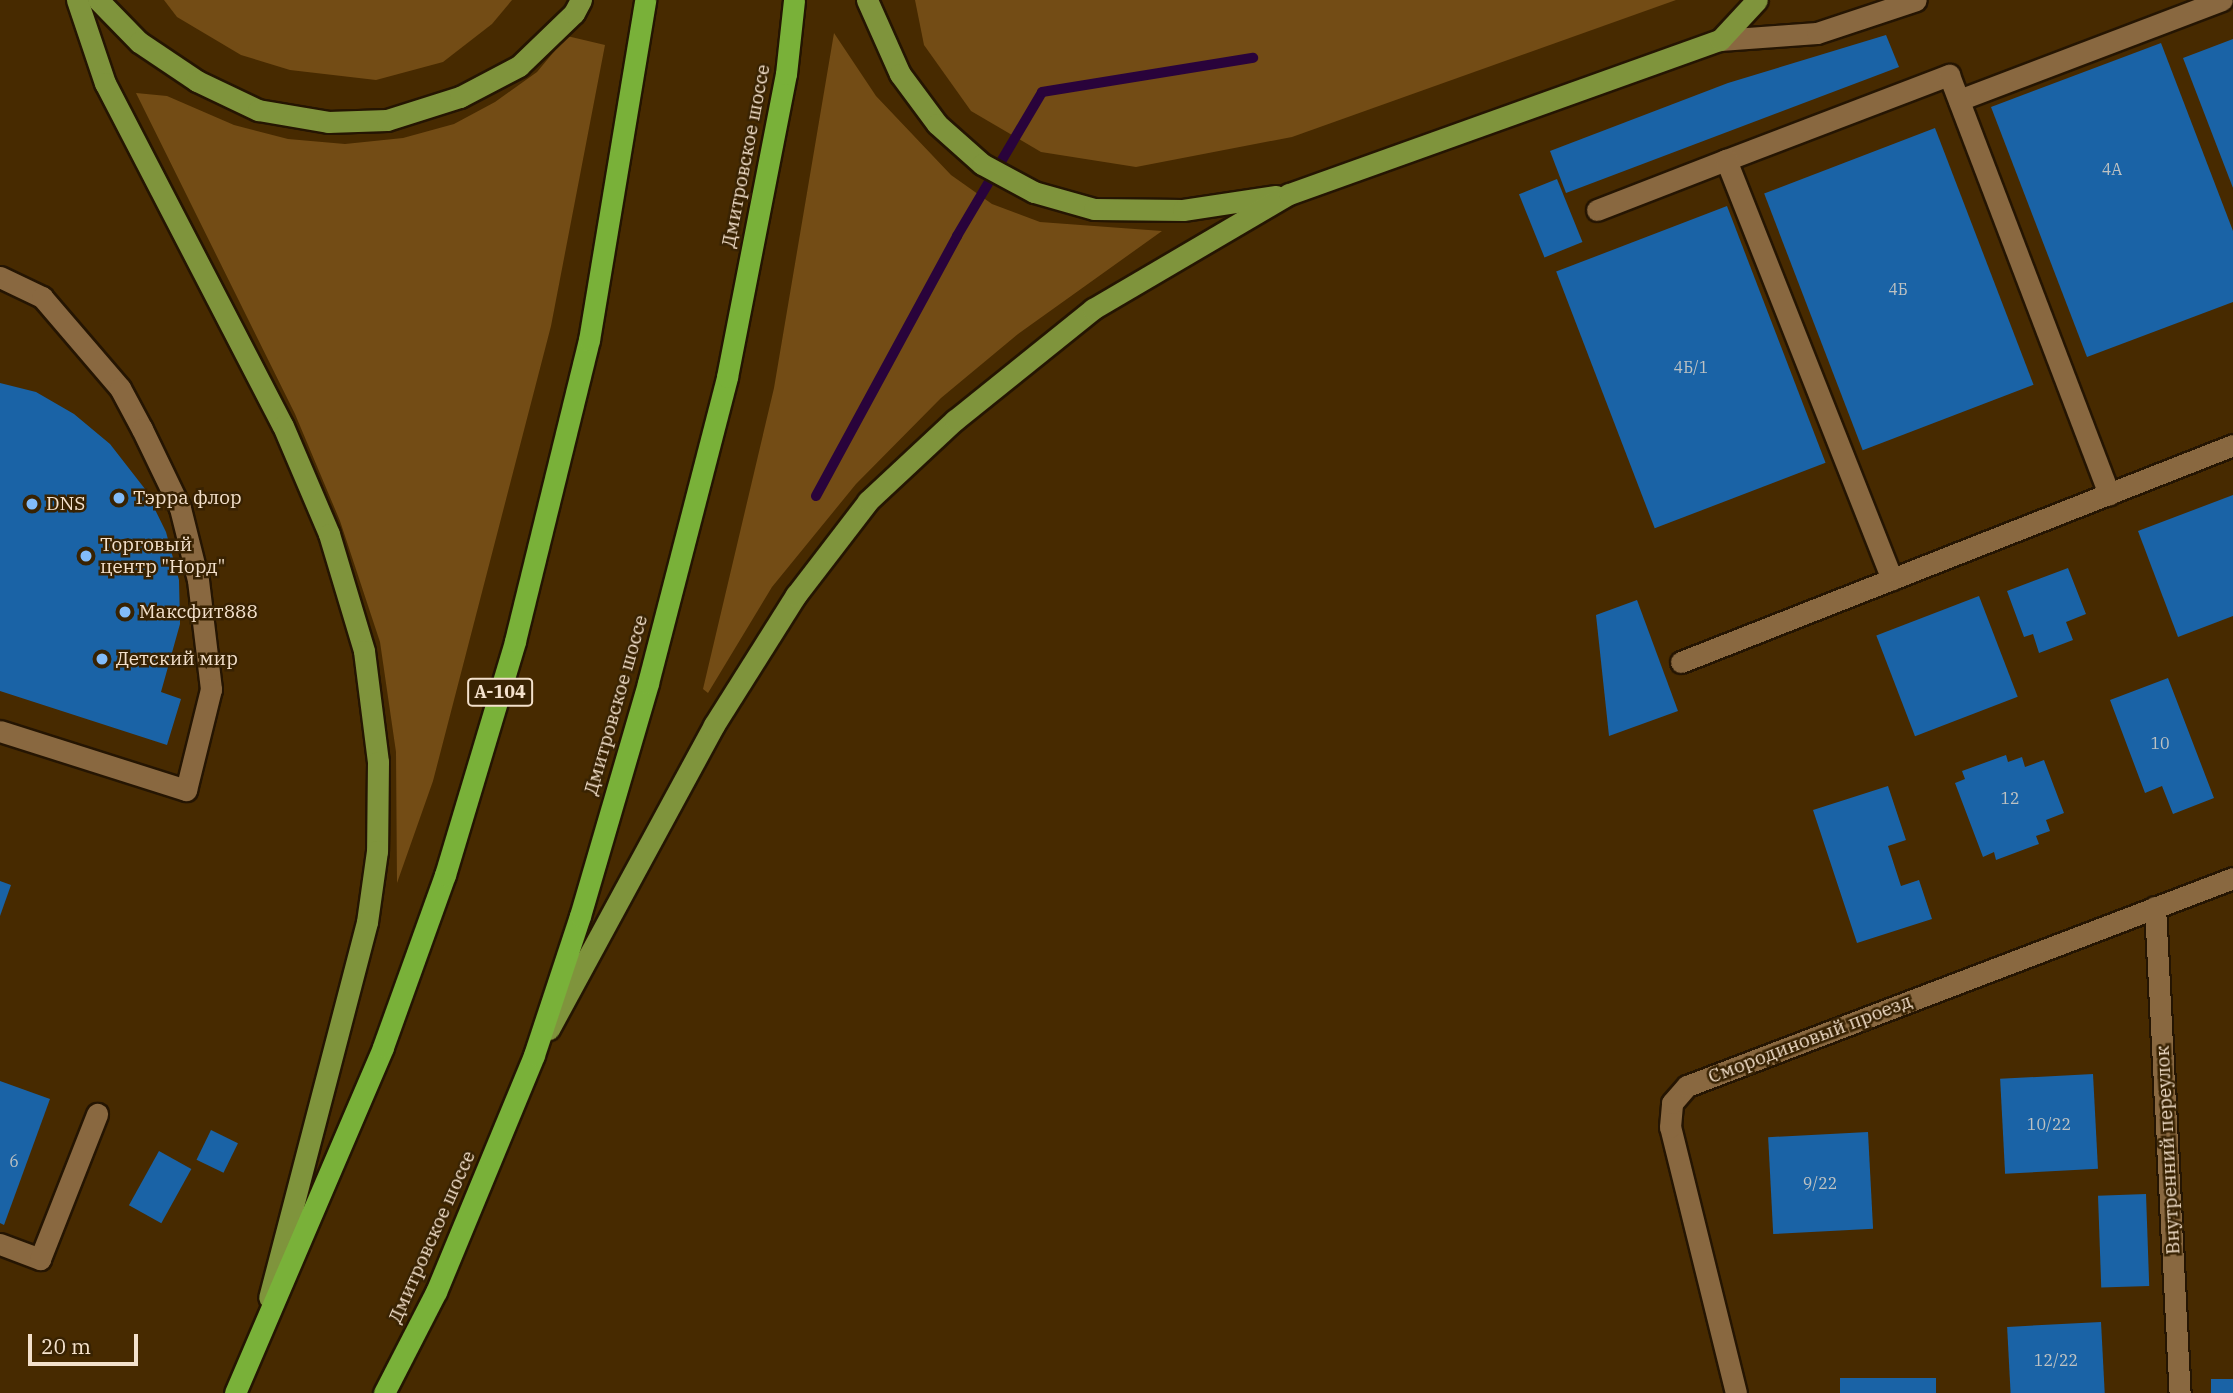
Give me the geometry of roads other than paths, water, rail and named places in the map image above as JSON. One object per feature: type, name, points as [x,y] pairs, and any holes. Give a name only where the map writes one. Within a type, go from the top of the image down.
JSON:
[{"type":"highway","name":"А-104","points":[[235,1393],[254,1355],[383,1047],[445,875],[515,641],[589,340],[645,0]]},
{"type":"highway","name":"Дмитровское шоссе","points":[[384,1393],[436,1292],[534,1055],[644,696],[727,377],[786,74],[794,0]]},
{"type":"main road","name":"А-104","points":[[77,0],[105,83],[283,426],[329,534],[364,651],[379,762],[377,851],[367,922],[254,1355]]},
{"type":"main road","points":[[98,0],[139,42],[197,81],[258,110],[328,122],[387,120],[460,97],[519,66],[574,13],[581,0]]},
{"type":"main road","points":[[867,0],[900,74],[937,124],[982,164],[1034,192],[1094,209],[1182,209],[1289,194]]},
{"type":"main road","points":[[534,1055],[714,725],[796,595],[868,502],[955,420],[1093,309],[1289,194],[1720,40],[1758,0]]},
{"type":"street","points":[[1720,40],[1817,33],[1916,0]]},
{"type":"street","points":[[1959,100],[2222,0]]},
{"type":"street","points":[[1597,210],[1950,75],[2109,494]]},
{"type":"street","points":[[1726,160],[1892,579]]},
{"type":"street","points":[[0,277],[43,297],[120,388],[142,429],[183,520],[198,580],[211,689],[186,790],[0,731]]},
{"type":"street","points":[[1681,662],[2233,445]]},
{"type":"street","name":"Смородиновый проезд","points":[[1736,1393],[1670,1128],[1672,1103],[1687,1086],[2233,878]]},
{"type":"street","name":"Внутренний переулок","points":[[2155,907],[2180,1393]]},
{"type":"street","points":[[0,1244],[40,1259],[97,1114]]},
{"type":"waterway","points":[[816,496],[957,236],[1042,92],[1253,58]]},
{"type":"place","name":"Тэрра флор","points":[[119,498]]},
{"type":"place","name":"DNS","points":[[32,504]]},
{"type":"place","name":"Торговый центр \"Норд\"","points":[[86,556]]},
{"type":"place","name":"Максфит888","points":[[125,612]]},
{"type":"place","name":"Детский мир","points":[[102,659]]}]
